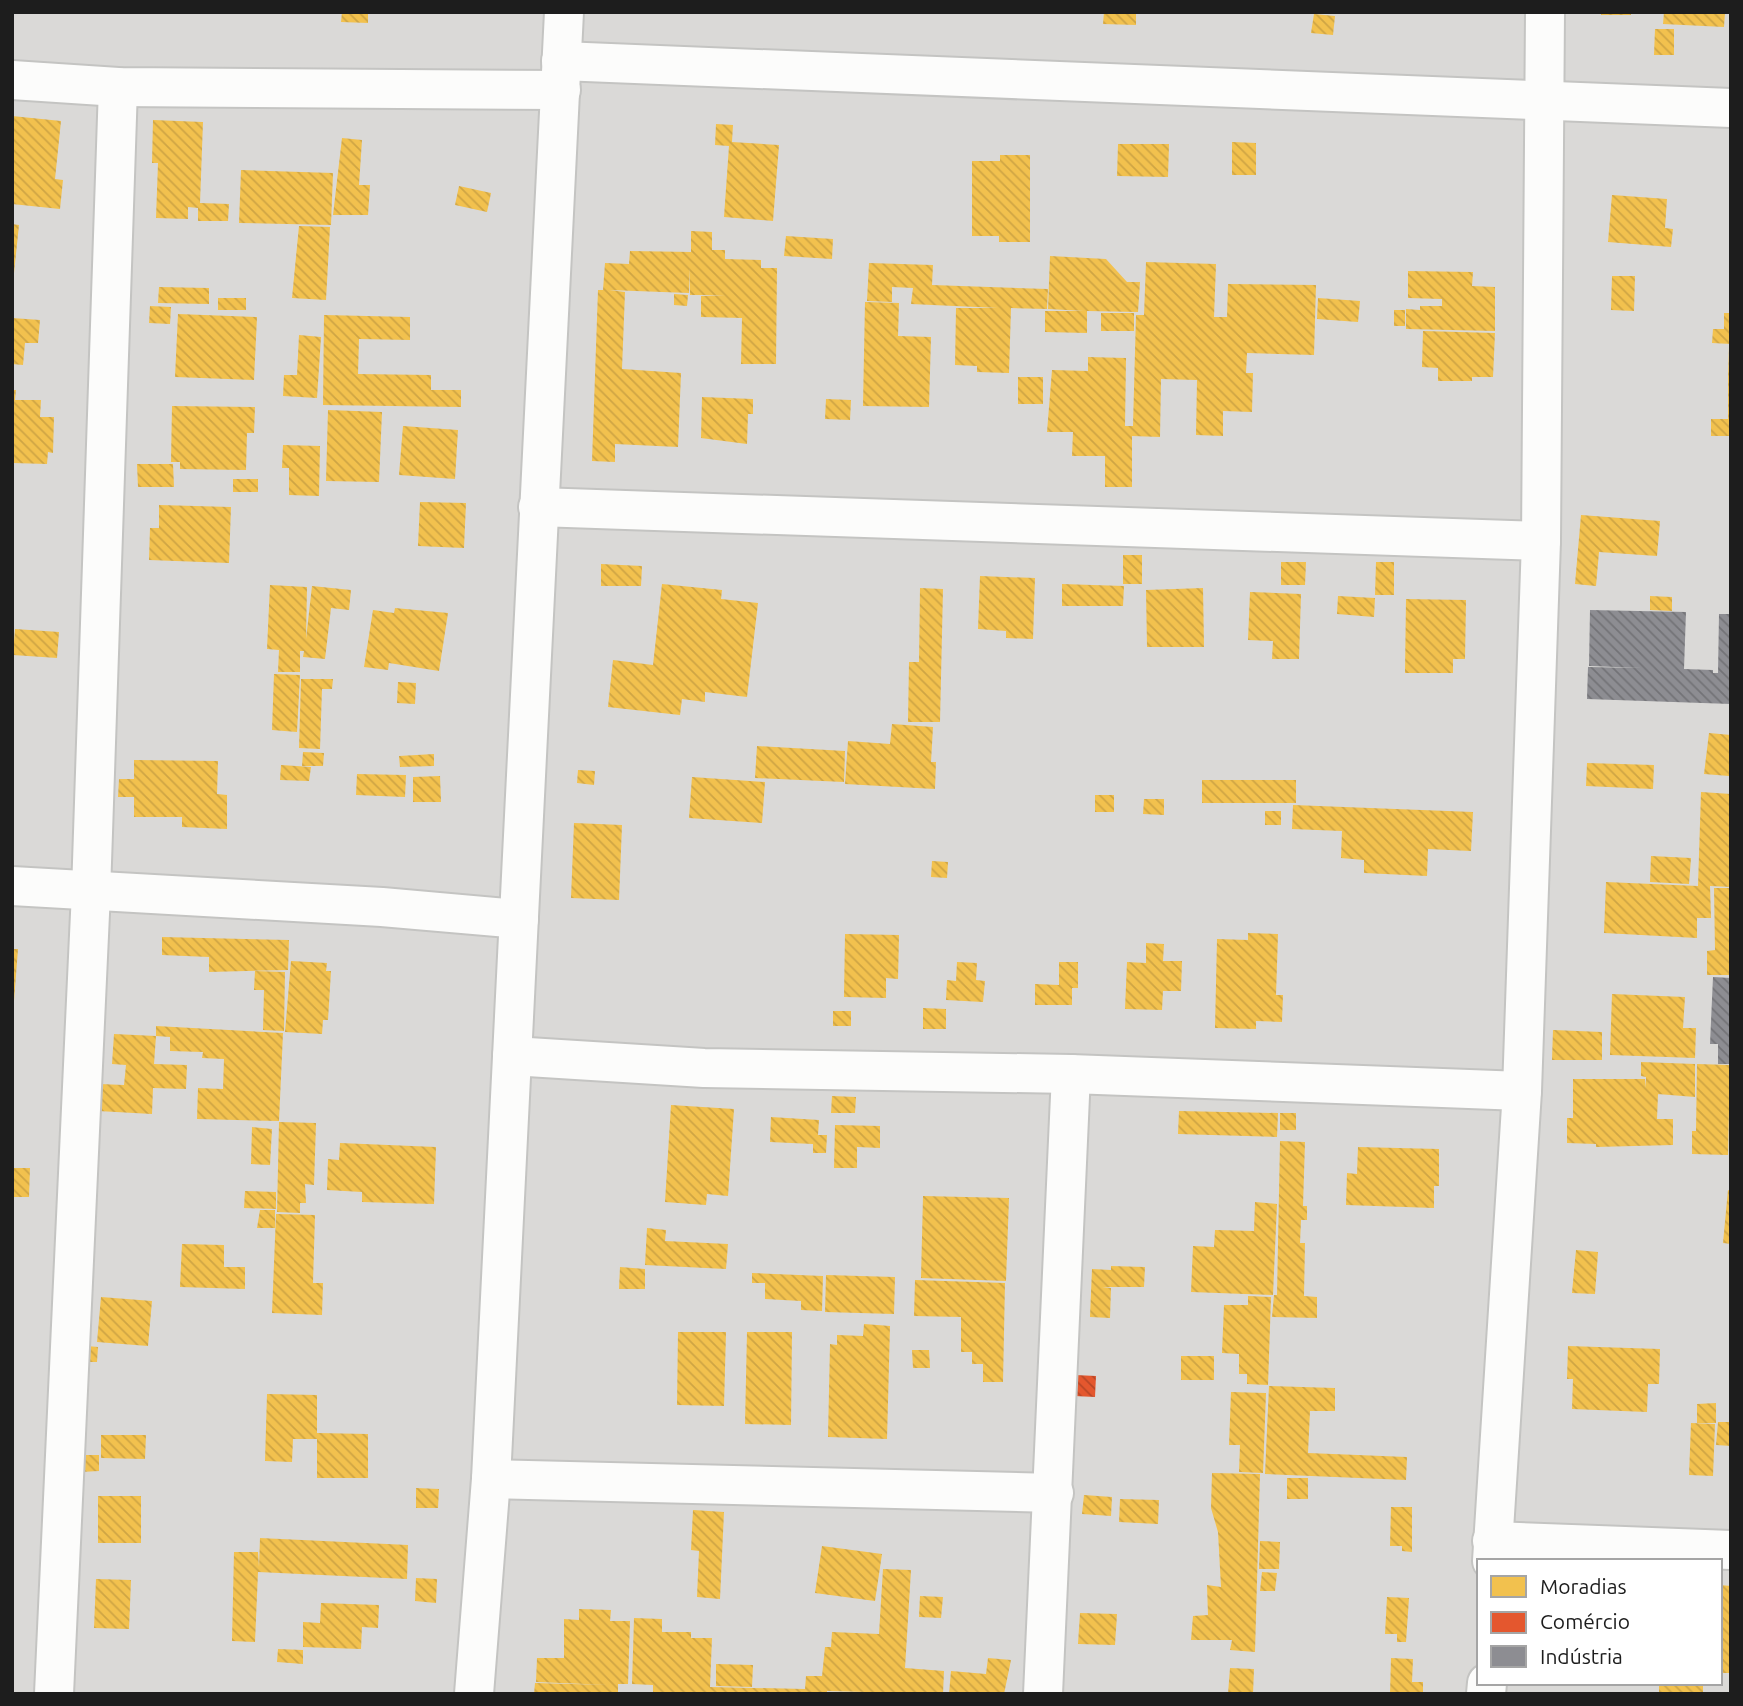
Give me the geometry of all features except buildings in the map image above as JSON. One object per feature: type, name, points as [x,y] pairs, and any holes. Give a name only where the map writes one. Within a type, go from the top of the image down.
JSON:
[{"type":"street","points":[[474,1694],[491,1479],[564,12]]},
{"type":"street","points":[[1545,12],[1542,100],[1541,541],[1522,1091],[1492,1551],[1731,1550]]},
{"type":"street","points":[[12,80],[118,87],[561,76],[1542,100],[1731,108]]},
{"type":"street","points":[[54,1694],[91,892],[118,87]]},
{"type":"street","points":[[538,507],[1541,541]]},
{"type":"street","points":[[12,886],[382,907],[519,919]]},
{"type":"street","points":[[512,1056],[704,1068],[1071,1074],[1522,1091]]},
{"type":"street","points":[[1042,1694],[1054,1493],[1071,1074]]},
{"type":"street","points":[[491,1479],[1054,1493]]},
{"type":"shaded area","points":[[12,12],[1731,12],[1731,1694],[12,1694]]}]
